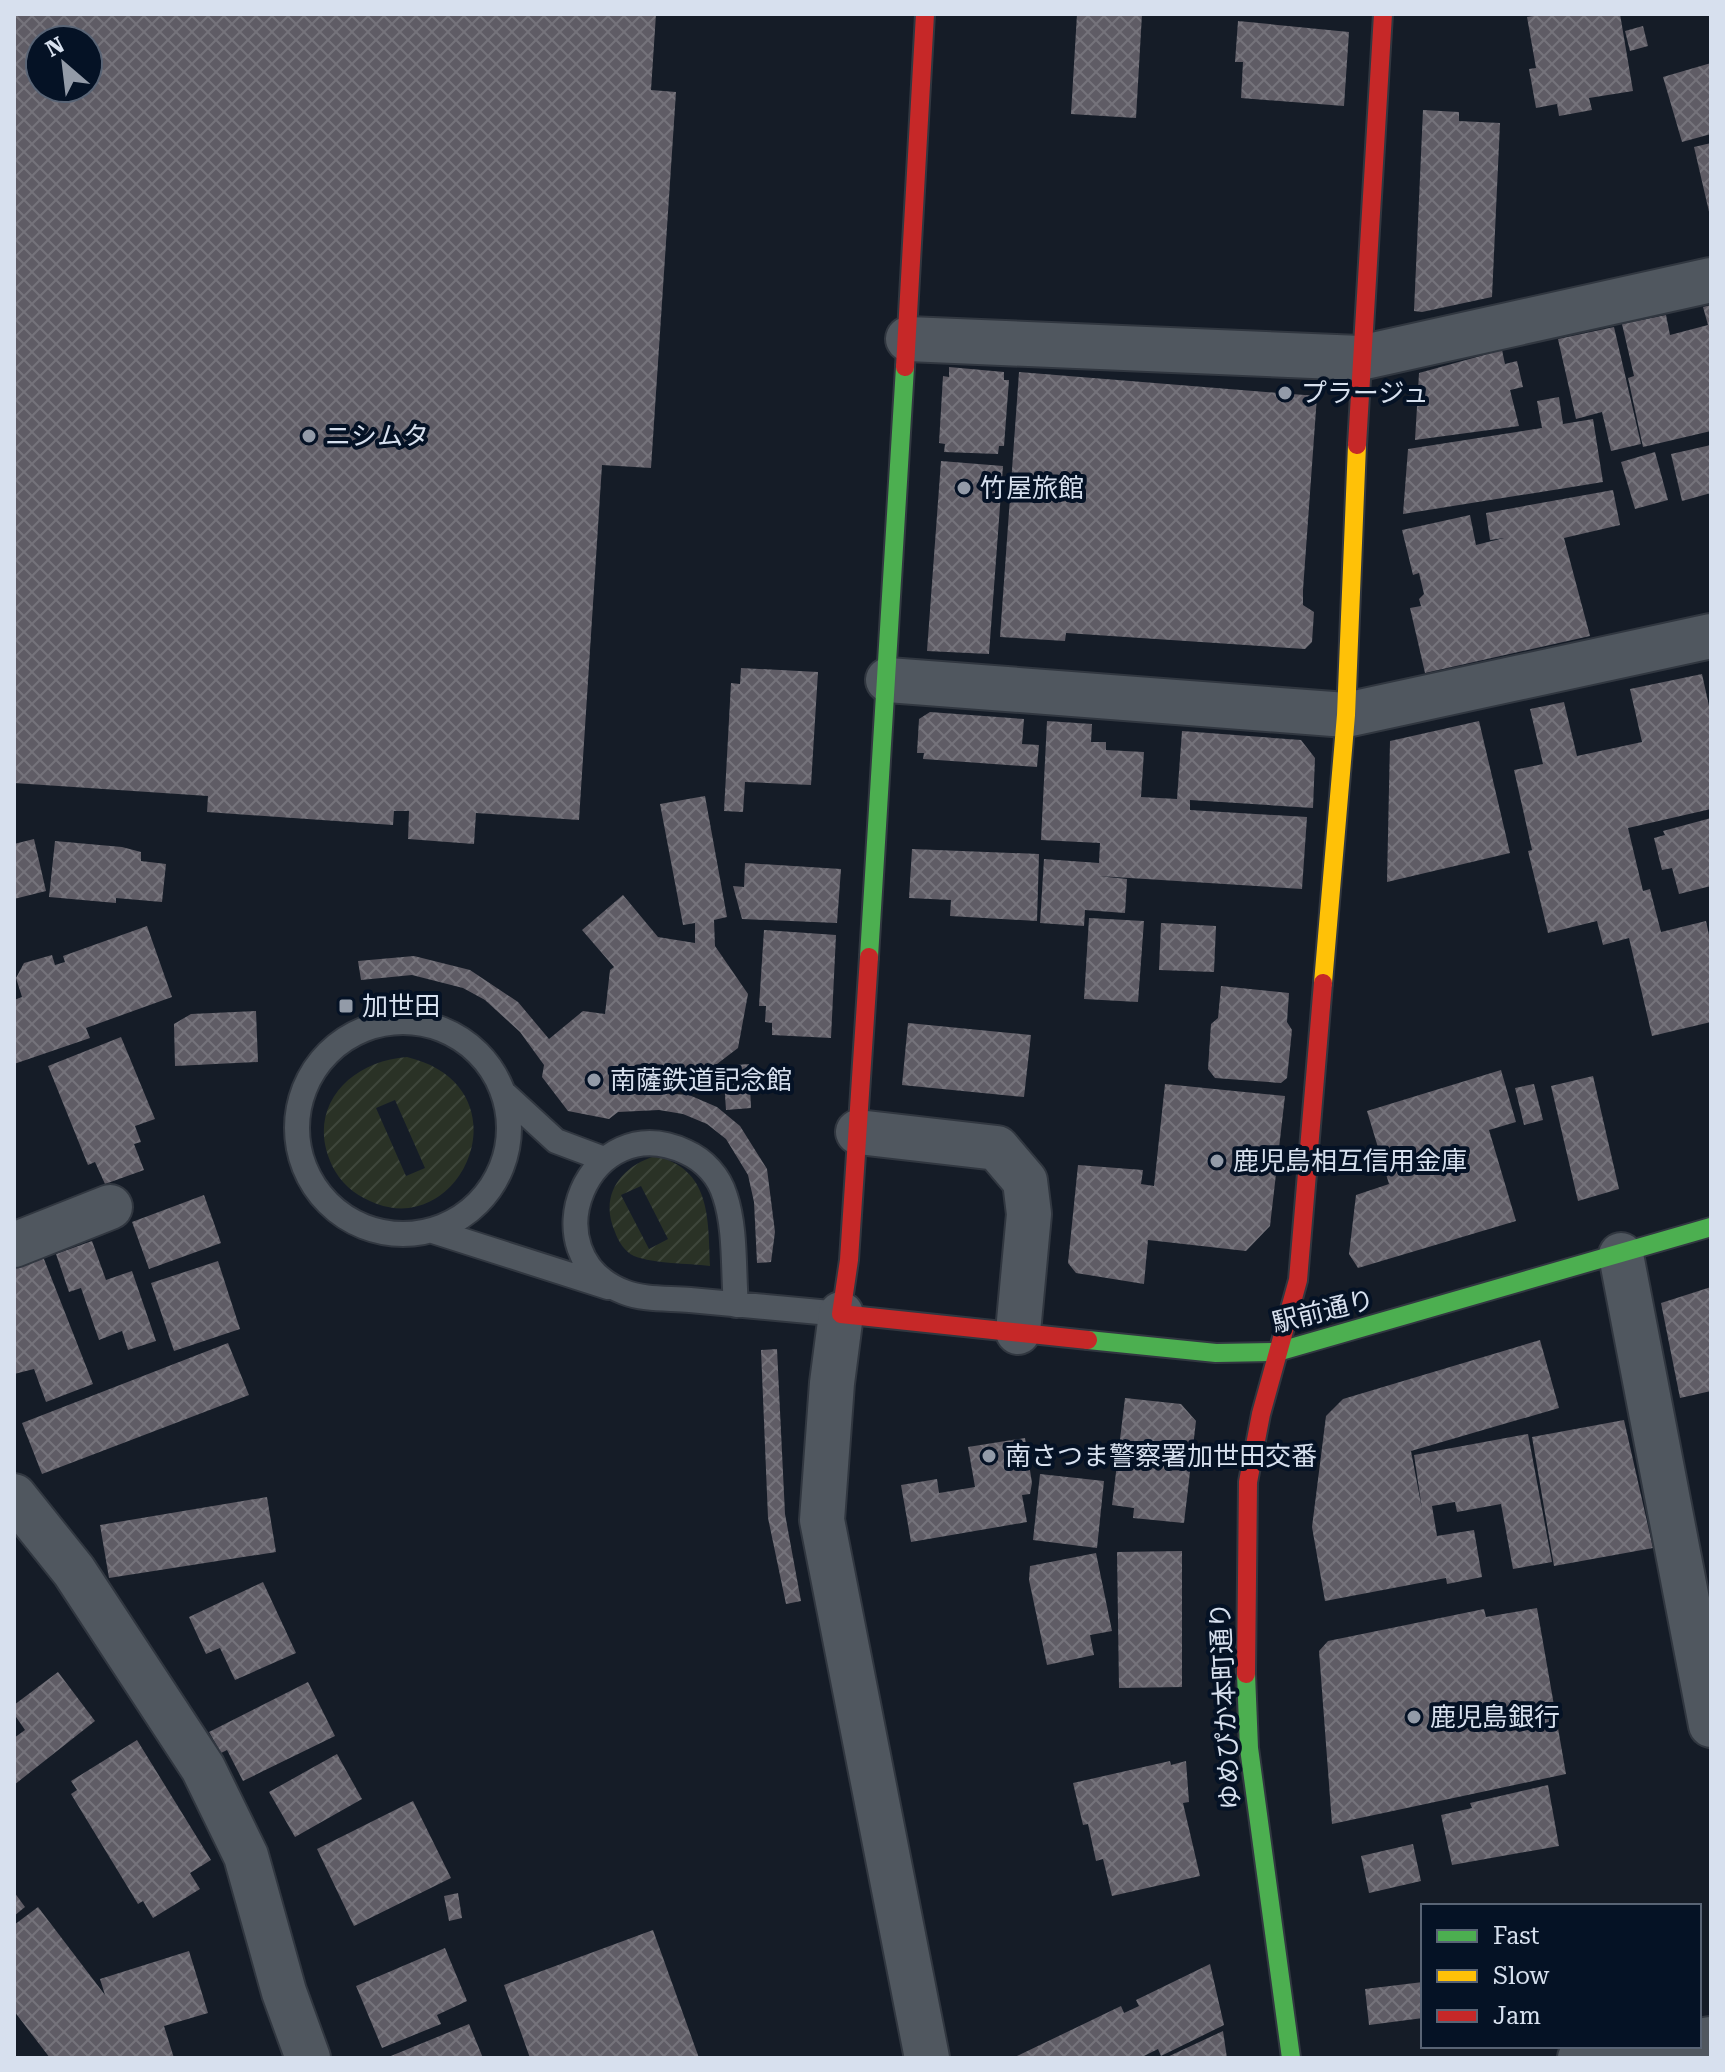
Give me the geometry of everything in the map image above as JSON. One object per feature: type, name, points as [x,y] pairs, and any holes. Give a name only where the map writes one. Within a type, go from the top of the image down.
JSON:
[{"type":"street","points":[[925,14],[888,680],[858,1132],[849,1260],[832,1383],[822,1520],[927,2058]]},
{"type":"street","name":"ゆめぴか本町通り","points":[[1291,2058],[1258,1833],[1249,1748],[1244,1636],[1248,1482],[1277,1352],[1298,1280],[1346,715],[1360,358],[1383,14]]},
{"type":"street","points":[[908,339],[1360,358],[1711,280]]},
{"type":"street","points":[[888,680],[1346,715],[1711,636]]},
{"type":"street","points":[[858,1132],[997,1148],[1025,1181],[1029,1214],[1018,1332]]},
{"type":"street","points":[[14,1245],[110,1207]]},
{"type":"street","name":"駅前通り","points":[[841,1314],[1216,1353],[1277,1352],[1711,1227]]},
{"type":"street","points":[[1621,1255],[1711,1725]]},
{"type":"street","points":[[14,1496],[74,1571],[203,1768],[246,1856],[284,1992],[308,2058]]},
{"type":"street","points":[[1580,2058],[1650,2048]]},
{"type":"lane","points":[[395,1021],[431,1024],[463,1039],[489,1063],[506,1095],[511,1128],[505,1163],[489,1192],[464,1217],[433,1231],[398,1235],[363,1227],[332,1209],[310,1182],[297,1148],[297,1112],[309,1078],[330,1050],[360,1030],[395,1021]]},
{"type":"lane","points":[[506,1095],[556,1141],[604,1159]]},
{"type":"lane","points":[[622,1291],[595,1272],[581,1250],[574,1224],[577,1200],[587,1177],[604,1159],[626,1147],[650,1143],[674,1146],[697,1157],[714,1174],[725,1196],[736,1305]]},
{"type":"lane","points":[[433,1231],[622,1291],[841,1314]]},
{"type":"green space","points":[[407,1057],[444,1073],[465,1097],[473,1125],[470,1153],[457,1179],[436,1199],[408,1208],[377,1204],[353,1191],[335,1171],[326,1149],[324,1129],[327,1110],[336,1093],[349,1079],[385,1061]],"holes":[[[395,1100],[425,1168],[406,1176],[376,1108]]]},
{"type":"green space","points":[[655,1156],[673,1162],[687,1172],[696,1184],[706,1214],[710,1266],[642,1259],[631,1254],[620,1242],[611,1219],[611,1195],[623,1175]],"holes":[[[641,1186],[668,1239],[649,1249],[621,1195]]]},
{"type":"building","name":"ニシムタ","points":[[14,14],[656,14],[651,90],[676,92],[651,468],[602,465],[579,820],[476,813],[474,844],[408,839],[409,811],[394,811],[393,825],[207,812],[208,796],[14,783]]},
{"type":"building","points":[[1077,14],[1142,14],[1136,118],[1071,114]]},
{"type":"building","points":[[1620,14],[1633,91],[1589,98],[1592,110],[1559,116],[1557,104],[1536,108],[1529,69],[1536,68],[1527,17]]},
{"type":"building","points":[[1238,21],[1349,32],[1344,106],[1241,98],[1243,62],[1235,62]]},
{"type":"building","points":[[1643,26],[1648,46],[1630,51],[1625,31]]},
{"type":"building","points":[[1711,63],[1711,134],[1682,142],[1663,77]]},
{"type":"building","points":[[1423,110],[1459,112],[1459,121],[1500,123],[1492,297],[1422,312],[1414,311]]},
{"type":"building","points":[[1711,143],[1711,216],[1710,216],[1694,147]]},
{"type":"building","points":[[1711,305],[1711,431],[1643,447],[1628,378],[1634,376],[1622,324],[1666,315],[1670,335],[1708,325],[1703,307]]},
{"type":"building","points":[[1614,327],[1641,444],[1611,451],[1602,412],[1576,419],[1558,339]]},
{"type":"building","points":[[1502,350],[1505,364],[1517,361],[1523,387],[1510,390],[1519,426],[1415,440],[1419,373]]},
{"type":"building","points":[[949,367],[1004,372],[1004,380],[1009,380],[1004,446],[999,446],[998,454],[944,452],[945,444],[939,443],[943,376],[949,377]]},
{"type":"building","points":[[1019,372],[1317,396],[1303,590],[1303,605],[1314,612],[1312,642],[1305,649],[1066,633],[1065,641],[1000,637]]},
{"type":"building","points":[[1559,397],[1563,424],[1593,419],[1603,482],[1403,514],[1408,449],[1542,428],[1537,401]]},
{"type":"building","points":[[1711,445],[1711,493],[1682,501],[1671,454]]},
{"type":"building","points":[[1655,452],[1668,500],[1635,509],[1621,462]]},
{"type":"building","points":[[941,461],[1003,466],[989,654],[927,651]]},
{"type":"building","points":[[1613,490],[1620,525],[1564,538],[1590,636],[1425,673],[1410,608],[1421,606],[1419,599],[1424,594],[1419,573],[1413,575],[1402,530],[1470,515],[1476,545],[1504,538],[1490,540],[1486,513]]},
{"type":"building","points":[[741,668],[818,672],[811,785],[745,782],[743,812],[724,811],[731,683],[740,684]]},
{"type":"building","points":[[1702,674],[1711,715],[1711,809],[1628,828],[1643,891],[1650,889],[1661,932],[1706,921],[1711,944],[1711,1022],[1652,1036],[1629,938],[1603,945],[1597,921],[1548,933],[1528,851],[1532,850],[1514,770],[1543,764],[1530,709],[1564,702],[1577,756],[1642,742],[1630,689]]},
{"type":"building","points":[[930,712],[1024,719],[1022,744],[1039,745],[1037,767],[923,759],[924,753],[917,753],[919,719]]},
{"type":"building","points":[[1047,721],[1092,724],[1091,742],[1106,742],[1106,750],[1144,752],[1141,797],[1177,799],[1182,731],[1301,740],[1315,758],[1313,808],[1190,800],[1190,810],[1307,817],[1302,889],[1098,876],[1127,879],[1125,913],[1085,910],[1084,926],[1040,923],[1044,859],[1099,863],[1100,843],[1041,840]]},
{"type":"building","points":[[1479,721],[1510,853],[1387,882],[1390,741]]},
{"type":"building","name":"南薩鉄道記念館","points":[[705,796],[727,917],[714,920],[715,946],[748,994],[738,1048],[692,1083],[645,1075],[642,1092],[689,1095],[717,1107],[740,1126],[767,1169],[775,1232],[771,1262],[757,1263],[754,1202],[748,1175],[726,1139],[707,1124],[683,1114],[659,1110],[618,1112],[609,1119],[568,1111],[542,1077],[544,1065],[520,1032],[485,1000],[463,988],[412,975],[361,980],[358,961],[414,956],[470,970],[518,1002],[549,1039],[583,1011],[605,1014],[610,970],[614,967],[582,930],[623,895],[658,937],[695,943],[695,923],[683,925],[660,804]]},
{"type":"building","points":[[1711,818],[1711,886],[1679,894],[1672,868],[1662,870],[1654,838],[1665,835],[1663,831]]},
{"type":"building","points":[[34,839],[46,891],[14,899],[14,844]]},
{"type":"building","points":[[55,841],[122,847],[141,852],[141,861],[166,864],[162,902],[116,898],[116,903],[49,897]]},
{"type":"building","points":[[912,849],[1039,854],[1037,921],[950,916],[951,900],[909,898]]},
{"type":"building","points":[[745,863],[841,869],[837,923],[742,919],[733,886],[744,887]]},
{"type":"building","points":[[1089,918],[1144,921],[1138,1002],[1084,999]]},
{"type":"building","points":[[1161,923],[1216,926],[1214,972],[1159,970]]},
{"type":"building","points":[[147,926],[172,997],[86,1028],[90,1038],[14,1064],[14,1000],[22,997],[16,978],[24,963],[52,955],[55,965],[65,962],[63,956]]},
{"type":"building","points":[[764,930],[836,935],[831,1038],[772,1035],[772,1023],[765,1022],[766,1006],[759,1006]]},
{"type":"building","points":[[1221,986],[1289,993],[1287,1022],[1292,1030],[1287,1078],[1281,1083],[1215,1078],[1208,1069],[1211,1024],[1218,1018]]},
{"type":"building","points":[[256,1011],[258,1062],[175,1066],[174,1024],[191,1014]]},
{"type":"building","points":[[908,1023],[1031,1035],[1024,1097],[902,1085]]},
{"type":"building","points":[[121,1037],[155,1119],[135,1126],[141,1142],[134,1144],[144,1170],[105,1184],[95,1162],[88,1165],[48,1066]]},
{"type":"building","points":[[749,1064],[751,1108],[726,1110],[723,1066]]},
{"type":"building","points":[[1501,1070],[1516,1122],[1489,1130],[1516,1221],[1358,1268],[1349,1254],[1356,1195],[1389,1184],[1367,1111]]},
{"type":"building","points":[[1593,1076],[1619,1189],[1578,1201],[1551,1086]]},
{"type":"building","name":"鹿児島相互信用金庫","points":[[1165,1084],[1285,1096],[1270,1226],[1246,1251],[1148,1240],[1144,1284],[1076,1273],[1068,1263],[1078,1165],[1143,1170],[1141,1184],[1154,1186]]},
{"type":"building","points":[[1534,1084],[1543,1120],[1524,1125],[1515,1088]]},
{"type":"building","points":[[204,1195],[221,1243],[149,1269],[132,1222]]},
{"type":"building","points":[[92,1241],[106,1280],[132,1271],[156,1341],[128,1350],[122,1331],[99,1340],[81,1288],[69,1292],[56,1254]]},
{"type":"building","points":[[42,1254],[93,1384],[46,1402],[34,1369],[14,1374],[14,1264]]},
{"type":"building","points":[[218,1261],[240,1329],[174,1351],[151,1283]]},
{"type":"building","points":[[1711,1287],[1711,1391],[1680,1398],[1661,1303]]},
{"type":"building","points":[[1540,1340],[1559,1408],[1411,1451],[1422,1509],[1414,1455],[1528,1434],[1552,1562],[1513,1569],[1501,1504],[1457,1512],[1455,1502],[1432,1506],[1437,1536],[1474,1530],[1482,1577],[1447,1584],[1446,1578],[1325,1601],[1312,1527],[1326,1416],[1343,1399]]},
{"type":"building","points":[[228,1343],[249,1395],[42,1474],[22,1423]]},
{"type":"building","points":[[777,1349],[785,1514],[801,1601],[786,1604],[768,1518],[761,1350]]},
{"type":"building","points":[[1125,1398],[1181,1404],[1196,1421],[1184,1523],[1133,1518],[1134,1508],[1112,1505]]},
{"type":"building","points":[[1624,1420],[1653,1548],[1554,1566],[1532,1437]]},
{"type":"building","name":"南さつま警察署加世田交番","points":[[1025,1438],[1032,1483],[1030,1494],[1022,1495],[1027,1522],[911,1542],[901,1485],[937,1479],[939,1493],[975,1487],[968,1447]]},
{"type":"building","points":[[1040,1474],[1104,1481],[1097,1548],[1033,1540]]},
{"type":"building","points":[[267,1497],[276,1552],[109,1578],[100,1525]]},
{"type":"building","points":[[1182,1551],[1182,1687],[1119,1688],[1117,1552]]},
{"type":"building","points":[[1096,1553],[1112,1631],[1090,1635],[1094,1655],[1047,1665],[1029,1580],[1030,1566]]},
{"type":"building","points":[[263,1582],[296,1653],[235,1680],[220,1648],[206,1654],[189,1617]]},
{"type":"building","name":"鹿児島銀行","points":[[1537,1608],[1566,1774],[1332,1824],[1319,1651],[1328,1641],[1484,1609],[1486,1617]]},
{"type":"building","points":[[58,1672],[95,1721],[14,1785],[14,1738],[25,1730],[14,1714],[14,1705]]},
{"type":"building","points":[[308,1682],[335,1736],[243,1781],[227,1750],[221,1753],[209,1732]]},
{"type":"building","points":[[137,1740],[211,1860],[190,1873],[200,1889],[153,1918],[143,1901],[138,1904],[71,1794],[77,1790],[71,1781]]},
{"type":"building","points":[[337,1754],[362,1799],[295,1837],[269,1792]]},
{"type":"building","points":[[1170,1761],[1171,1765],[1186,1761],[1189,1802],[1183,1803],[1200,1876],[1112,1896],[1103,1859],[1096,1861],[1088,1824],[1083,1825],[1073,1783]]},
{"type":"building","points":[[1548,1785],[1559,1846],[1452,1865],[1441,1815],[1472,1808],[1470,1803]]},
{"type":"building","points":[[413,1801],[451,1878],[354,1926],[317,1849]]},
{"type":"building","points":[[1413,1844],[1421,1881],[1369,1893],[1361,1856]]},
{"type":"building","points":[[14,1892],[25,1907],[14,1916]]},
{"type":"building","points":[[458,1893],[462,1918],[449,1921],[444,1896]]},
{"type":"building","points":[[38,1907],[105,1995],[100,1979],[189,1951],[208,2013],[164,2026],[174,2058],[50,2058],[14,2011],[14,1925]]},
{"type":"building","points":[[653,1930],[699,2058],[530,2058],[504,1985]]},
{"type":"building","points":[[445,1948],[467,2001],[437,2015],[441,2024],[382,2048],[356,1986]]},
{"type":"building","points":[[1210,1964],[1224,2025],[1161,2056],[1158,2049],[1140,2058],[1013,2058],[1121,2006],[1124,2013],[1139,2006],[1136,2000]]},
{"type":"building","points":[[1421,1982],[1421,2018],[1369,2025],[1365,1989]]},
{"type":"building","points":[[469,2024],[483,2058],[386,2058]]},
{"type":"building","points":[[1223,2031],[1227,2058],[1165,2058]]},
{"type":"traffic: fast","points":[[869,957],[905,367]]},
{"type":"traffic: fast","points":[[1088,1340],[1216,1353],[1277,1352],[1711,1227]]},
{"type":"traffic: fast","points":[[1246,1674],[1249,1748],[1291,2058]]},
{"type":"traffic: slow","points":[[1323,983],[1346,715],[1357,445]]},
{"type":"traffic: jam","points":[[905,367],[925,14]]},
{"type":"traffic: jam","points":[[1357,445],[1383,14]]},
{"type":"traffic: jam","points":[[869,957],[849,1260],[841,1314],[1088,1340]]},
{"type":"traffic: jam","points":[[1246,1674],[1248,1482],[1261,1414],[1298,1280],[1323,983]]},
{"type":"place","name":"プラージュ","points":[[1285,393]]},
{"type":"place","name":"ニシムタ","points":[[309,436]]},
{"type":"place","name":"竹屋旅館","points":[[964,488]]},
{"type":"place","name":"加世田","points":[[346,1006]]},
{"type":"place","name":"南薩鉄道記念館","points":[[594,1080]]},
{"type":"place","name":"鹿児島相互信用金庫","points":[[1217,1161]]},
{"type":"place","name":"南さつま警察署加世田交番","points":[[989,1456]]},
{"type":"place","name":"鹿児島銀行","points":[[1414,1717]]}]
